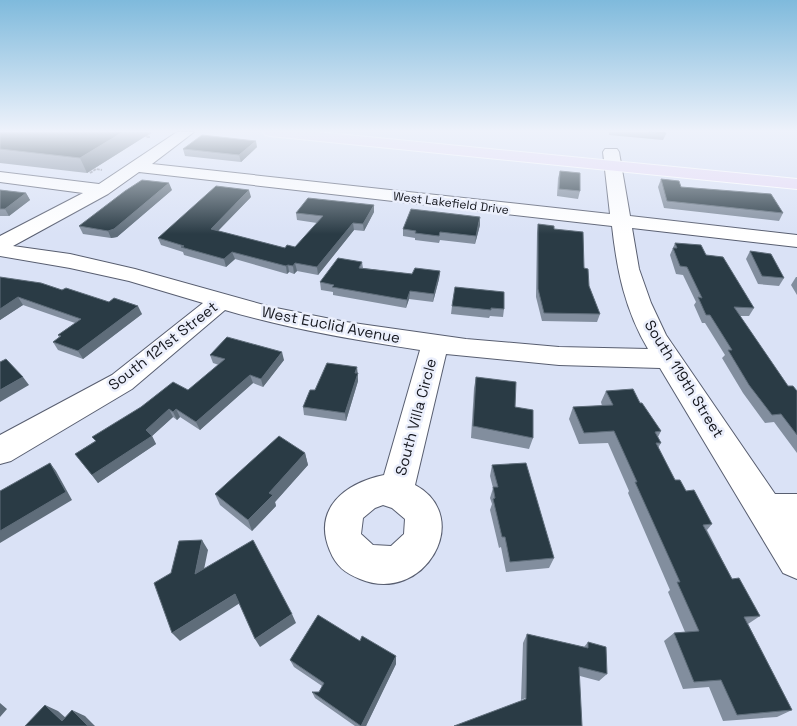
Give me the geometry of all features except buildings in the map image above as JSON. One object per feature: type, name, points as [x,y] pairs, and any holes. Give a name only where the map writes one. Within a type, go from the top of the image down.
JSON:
[{"type":"main road","points":[[663,166],[797,184]]},
{"type":"main road","points":[[728,166],[797,170]]},
{"type":"street","name":"South 119th Street","points":[[613,166],[628,269],[639,302],[654,337],[668,359],[782,511],[797,560]]},
{"type":"street","points":[[0,244],[102,190],[137,167]]},
{"type":"street","name":"West Lakefield Drive","points":[[137,167],[797,241]]},
{"type":"street","points":[[0,177],[102,190]]},
{"type":"street","name":"West Lakefield Drive","points":[[765,238],[797,253]]},
{"type":"street","name":"West Euclid Avenue","points":[[0,250],[70,261],[135,276],[269,315],[346,330],[466,348],[559,356],[668,359]]},
{"type":"street","name":"South 121st Street","points":[[0,451],[122,382],[221,301]]},
{"type":"street","name":"South Villa Circle","points":[[396,492],[435,343]]}]
